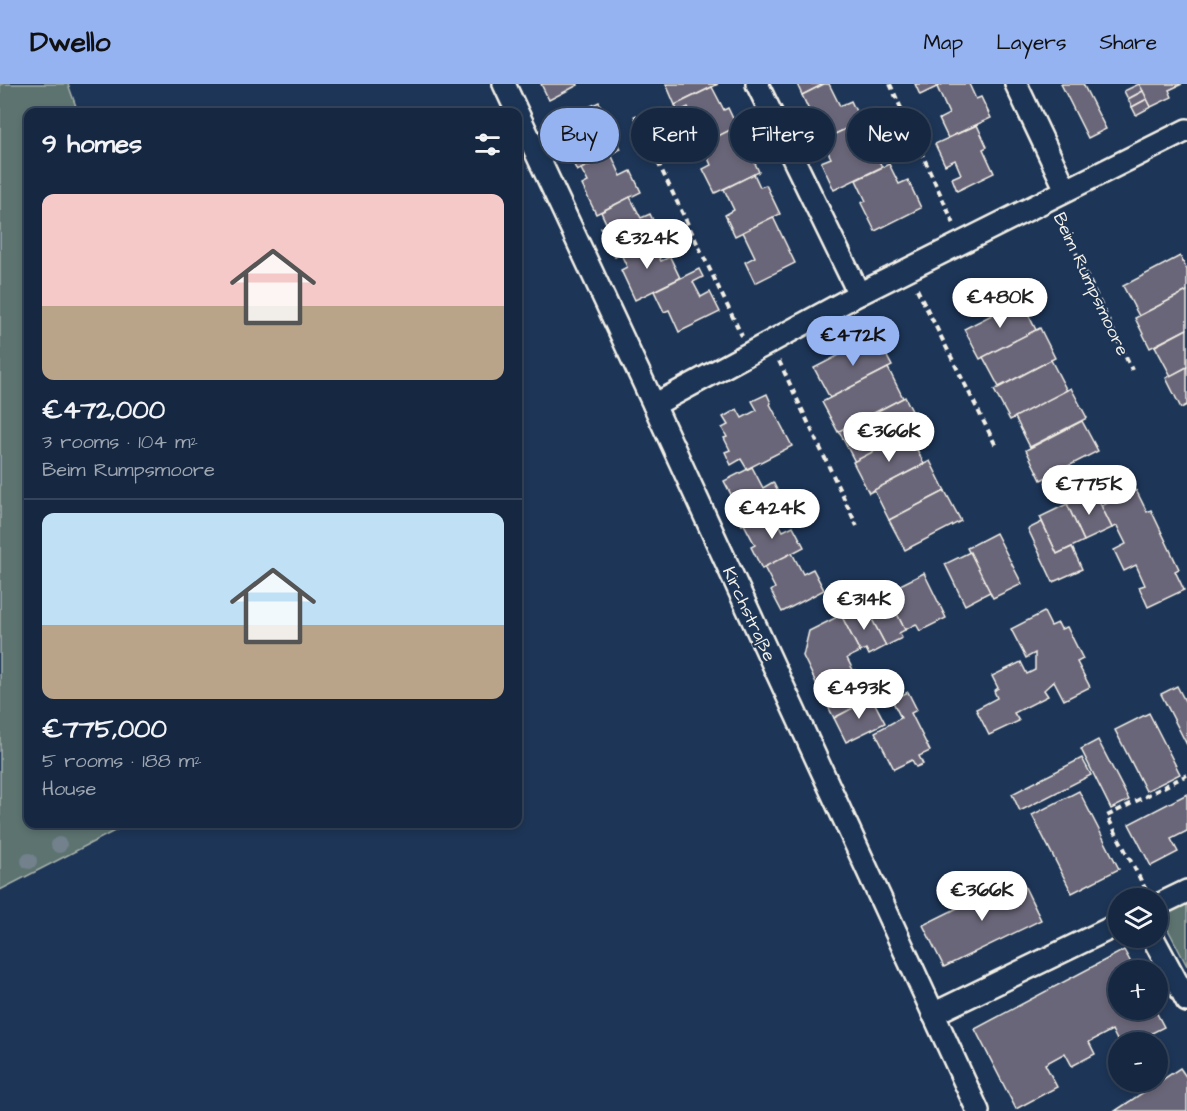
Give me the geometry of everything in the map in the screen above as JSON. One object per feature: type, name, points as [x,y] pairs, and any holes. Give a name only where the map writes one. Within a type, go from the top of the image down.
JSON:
[{"type":"street","name":"Kirchstraße","points":[[504,84],[515,108]]},
{"type":"street","points":[[757,84],[859,294]]},
{"type":"street","points":[[1016,84],[1058,195]]},
{"type":"street","name":"Kirchstraße","points":[[522,123],[978,1111]]},
{"type":"street","name":"Beim Rumpsmoore","points":[[654,405],[907,269],[1187,130]]},
{"type":"street","points":[[1168,900],[1187,891]]},
{"type":"street","points":[[933,1014],[1108,929]]},
{"type":"street","points":[[1159,948],[1187,1000]]},
{"type":"path","points":[[890,84],[962,242]]},
{"type":"path","points":[[658,162],[750,353]]},
{"type":"path","name":"Beim Rumpsmoore","points":[[1058,195],[1132,370]]},
{"type":"path","points":[[907,269],[996,446]]},
{"type":"path","points":[[770,342],[857,526]]},
{"type":"path","points":[[1145,888],[1107,816],[1187,775]]},
{"type":"green space","points":[[0,84],[68,84],[77,108],[24,108],[24,828],[120,828],[0,890]]},
{"type":"green space","points":[[1187,901],[1187,966],[1168,929],[1168,910]]},
{"type":"building","points":[[541,84],[578,84],[578,85],[549,100]]},
{"type":"building","points":[[666,84],[718,84],[675,105]]},
{"type":"building","points":[[797,84],[824,84],[802,95]]},
{"type":"building","points":[[824,84],[829,84],[840,106],[851,101],[854,108],[847,108],[847,129],[835,134],[835,108],[808,108],[802,95]]},
{"type":"building","points":[[915,84],[943,84],[920,95]]},
{"type":"building","points":[[943,84],[969,84],[976,99],[981,97],[991,118],[948,138],[939,119],[949,114],[937,87]]},
{"type":"building","points":[[1061,84],[1083,84],[1106,129],[1088,138]]},
{"type":"building","points":[[1139,84],[1182,84],[1169,90],[1172,97],[1151,107]]},
{"type":"building","points":[[1139,84],[1143,91],[1128,99],[1124,91]]},
{"type":"building","points":[[712,87],[724,110],[728,108],[730,112],[730,130],[718,136],[718,108],[676,108],[675,105]]},
{"type":"building","points":[[1143,91],[1147,99],[1132,107],[1128,99]]},
{"type":"building","points":[[1147,99],[1151,107],[1136,115],[1132,107]]},
{"type":"building","points":[[599,102],[602,108],[587,108]]},
{"type":"building","points":[[977,125],[987,147],[983,149],[994,173],[957,191],[952,178],[961,174],[955,160],[945,165],[935,144]]},
{"type":"building","points":[[847,128],[847,162],[880,162],[882,167],[834,190],[821,162],[835,162],[835,134]]},
{"type":"building","points":[[730,130],[730,162],[754,162],[759,172],[715,193],[703,169],[711,165],[710,162],[718,162],[718,136]]},
{"type":"building","points":[[573,162],[595,162],[577,171]]},
{"type":"building","points":[[595,162],[615,162],[621,176],[631,171],[641,192],[596,214],[582,185],[588,182],[581,169]]},
{"type":"building","points":[[889,164],[899,184],[908,180],[921,208],[875,231],[861,203],[866,201],[856,180]]},
{"type":"building","points":[[754,174],[760,187],[766,185],[780,214],[735,236],[725,215],[734,210],[724,189]]},
{"type":"building","points":[[630,197],[641,218],[650,214],[660,235],[615,257],[601,228],[607,225],[601,212]]},
{"type":"building","points":[[773,217],[795,263],[755,283],[745,262],[755,257],[743,232]]},
{"type":"building","points":[[650,240],[661,261],[670,257],[680,278],[635,300],[621,270],[627,267],[621,254]]},
{"type":"building","points":[[1180,256],[1187,270],[1187,291],[1139,316],[1123,286]]},
{"type":"building","points":[[699,269],[703,277],[693,282],[701,297],[710,292],[720,312],[679,332],[669,310],[664,312],[654,291]]},
{"type":"building","points":[[1187,291],[1187,329],[1150,348],[1135,318]]},
{"type":"building","points":[[1021,300],[1036,330],[980,359],[964,329]]},
{"type":"building","points":[[1040,328],[1055,358],[999,387],[983,357]]},
{"type":"building","points":[[1187,329],[1187,367],[1171,376],[1155,346]]},
{"type":"building","points":[[876,336],[892,366],[830,398],[814,368]]},
{"type":"building","points":[[1051,360],[1067,391],[1010,420],[994,390]]},
{"type":"building","points":[[1187,367],[1187,405],[1181,408],[1166,378]]},
{"type":"building","points":[[888,368],[903,398],[838,432],[822,402]]},
{"type":"building","points":[[1071,388],[1087,418],[1030,447],[1015,417]]},
{"type":"building","points":[[767,394],[792,446],[747,469],[741,459],[731,465],[725,452],[730,450],[724,438],[727,437],[722,428],[728,425],[723,417],[737,409],[742,418],[757,410],[752,401]]},
{"type":"building","points":[[905,397],[920,427],[855,462],[839,431]]},
{"type":"building","points":[[1082,421],[1098,451],[1041,480],[1026,450]]},
{"type":"building","points":[[909,433],[924,464],[869,493],[853,462]]},
{"type":"building","points":[[930,461],[945,491],[889,520],[874,490]]},
{"type":"building","points":[[752,467],[763,488],[773,482],[784,504],[742,525],[731,504],[735,502],[724,481]]},
{"type":"building","points":[[1136,490],[1147,512],[1151,510],[1179,569],[1175,571],[1184,590],[1148,607],[1139,587],[1145,585],[1136,565],[1124,571],[1114,550],[1126,544],[1117,526],[1112,528],[1101,506]]},
{"type":"building","points":[[945,491],[961,521],[905,550],[889,520]]},
{"type":"building","points":[[1094,491],[1112,528],[1084,541],[1067,504]]},
{"type":"building","points":[[1067,504],[1084,541],[1057,554],[1040,517]]},
{"type":"building","points":[[772,510],[783,531],[793,526],[804,547],[762,569],[751,547],[755,545],[744,524]]},
{"type":"building","points":[[1042,522],[1057,554],[1072,547],[1082,569],[1053,582],[1028,529]]},
{"type":"building","points":[[996,533],[1022,584],[993,598],[967,548]]},
{"type":"building","points":[[970,552],[990,592],[965,605],[945,564]]},
{"type":"building","points":[[792,553],[803,574],[813,569],[824,590],[782,612],[771,591],[775,588],[764,567]]},
{"type":"building","points":[[924,573],[946,618],[920,631],[916,624],[905,630],[886,592]]},
{"type":"building","points":[[886,592],[905,630],[899,633],[902,638],[886,646],[867,610],[877,605],[873,598]]},
{"type":"building","points":[[855,608],[858,615],[867,610],[886,646],[869,655],[866,649],[860,652],[841,615]]},
{"type":"building","points":[[1044,612],[1051,626],[1058,623],[1061,629],[1067,627],[1083,659],[1077,662],[1090,687],[1064,700],[1054,681],[1044,690],[1048,696],[1014,713],[1019,721],[989,735],[976,709],[997,698],[994,691],[998,688],[992,676],[1021,662],[1027,674],[1035,670],[1035,653],[1026,658],[1011,629]]},
{"type":"building","points":[[841,615],[860,652],[847,658],[854,672],[819,689],[803,656],[809,631]]},
{"type":"building","points":[[856,670],[870,699],[834,718],[819,689]]},
{"type":"building","points":[[1177,686],[1187,705],[1187,745],[1161,694]]},
{"type":"building","points":[[908,692],[917,710],[911,713],[930,751],[919,756],[923,764],[916,767],[912,760],[894,769],[875,732],[901,718],[892,700]]},
{"type":"building","points":[[872,698],[885,723],[846,742],[834,718]]},
{"type":"building","points":[[1149,713],[1180,774],[1146,791],[1115,730]]},
{"type":"building","points":[[1098,740],[1129,800],[1111,809],[1081,749]]},
{"type":"building","points":[[1082,758],[1091,775],[1020,811],[1012,794]]},
{"type":"building","points":[[1079,791],[1119,869],[1072,893],[1032,815]]},
{"type":"building","points":[[1187,794],[1187,831],[1171,839],[1178,852],[1151,866],[1129,824]]},
{"type":"building","points":[[1020,877],[1041,920],[944,967],[923,925]]},
{"type":"building","points":[[1124,950],[1130,960],[1108,960],[1108,1020],[1160,1020],[1164,1027],[1154,1032],[1113,1032],[1112,1030],[1089,1042],[1095,1054],[1072,1066],[1065,1053],[1045,1064],[1057,1087],[1016,1109],[975,1029]]},
{"type":"building","points":[[1180,1068],[1187,1078],[1187,1111],[1115,1111],[1144,1092],[1168,1092],[1168,1076]]}]
